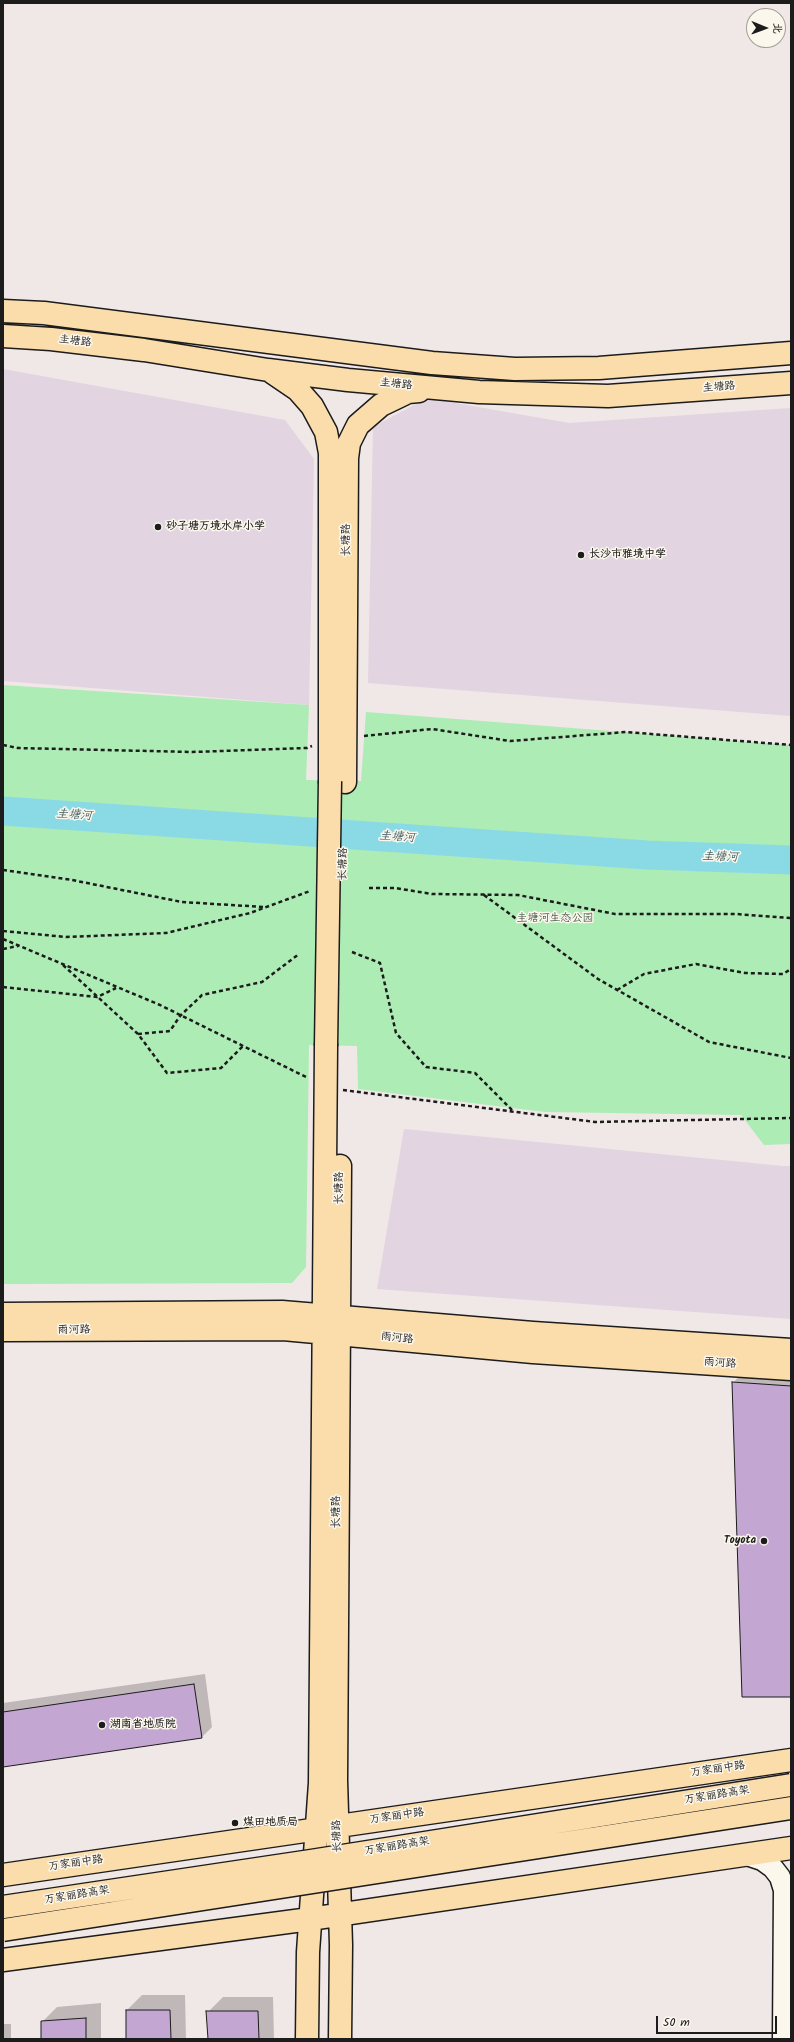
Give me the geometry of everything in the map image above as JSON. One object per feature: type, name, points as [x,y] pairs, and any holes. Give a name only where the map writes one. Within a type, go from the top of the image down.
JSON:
[{"type":"main road","points":[[3,311],[44,313],[432,363],[515,369],[614,367],[791,353]]},
{"type":"main road","name":"圭塘路","points":[[3,336],[51,339],[144,350],[268,370],[434,389],[533,395],[608,396],[791,382]]},
{"type":"main road","name":"长塘路","points":[[268,370],[298,390],[312,406],[326,432],[330,453],[337,738],[331,1324],[320,1783],[310,1919],[307,2039]]},
{"type":"main road","name":"长塘路","points":[[337,738],[347,458],[350,443],[358,425],[381,405],[408,392],[434,389]]},
{"type":"main road","name":"雨河路","points":[[3,1314],[260,1312],[331,1324],[533,1352],[791,1369]]},
{"type":"main road","name":"长塘路","points":[[331,1324],[336,1780],[340,1914],[340,2039]]},
{"type":"main road","name":"雨河路","points":[[3,1330],[53,1331],[230,1328],[331,1324],[541,1334],[791,1350]]},
{"type":"main road","name":"万家丽中路","points":[[3,1875],[316,1828],[791,1760]]},
{"type":"main road","name":"万家丽路高架","points":[[3,1907],[791,1785]]},
{"type":"main road","name":"万家丽路高架","points":[[3,1930],[791,1808]]},
{"type":"main road","points":[[3,1960],[310,1919],[791,1848]]},
{"type":"street","points":[[747,1855],[762,1860],[773,1868],[780,1877],[784,1890],[783,2039]]},
{"type":"path","points":[[3,745],[18,748],[192,752],[307,748],[337,738],[432,729],[510,741],[626,732],[791,744]]},
{"type":"path","points":[[3,870],[72,880],[182,902],[267,907]]},
{"type":"path","points":[[369,888],[395,888],[432,894],[518,895],[615,914],[736,914],[791,918]]},
{"type":"path","points":[[3,931],[66,937],[166,933],[250,913],[314,889]]},
{"type":"path","points":[[484,894],[598,980],[709,1042],[791,1058]]},
{"type":"path","points":[[3,939],[180,1016],[333,1088],[595,1122],[791,1118]]},
{"type":"path","points":[[3,949],[18,946]]},
{"type":"path","points":[[352,952],[380,963],[396,1033],[426,1067],[475,1073],[514,1112]]},
{"type":"path","points":[[138,1034],[170,1031],[180,1016],[202,995],[262,982],[299,954]]},
{"type":"path","points":[[61,964],[138,1034],[168,1073],[221,1068],[243,1046]]},
{"type":"path","points":[[617,990],[644,974],[696,964],[745,973],[783,974],[791,969]]},
{"type":"path","points":[[3,987],[96,997],[117,988]]},
{"type":"shaded area","name":"砂子塘万境水岸小学","points":[[3,369],[285,420],[314,459],[309,705],[3,681]]},
{"type":"shaded area","name":"长沙市雅境中学","points":[[427,398],[569,423],[791,408],[791,716],[368,683],[373,427]]},
{"type":"shaded area","points":[[404,1129],[791,1166],[791,1319],[377,1289]]},
{"type":"green space","name":"圭塘河生态公园","points":[[3,685],[309,705],[306,780],[361,781],[366,712],[791,745],[791,1144],[764,1145],[741,1115],[545,1112],[358,1089],[357,1046],[309,1045],[306,1267],[292,1283],[3,1284]]},
{"type":"building","name":"Toyota","points":[[732,1382],[791,1386],[791,1697],[742,1697]]},
{"type":"building","name":"湖南省地质院","points":[[194,1684],[202,1738],[3,1767],[3,1712]]},
{"type":"building","points":[[126,2010],[170,2010],[171,2039],[126,2039]]},
{"type":"building","points":[[206,2011],[258,2011],[259,2039],[208,2039]]},
{"type":"building","points":[[86,2018],[86,2039],[41,2039],[41,2021]]},
{"type":"waterway","name":"圭塘河","points":[[3,811],[647,855],[791,860]]},
{"type":"place","name":"砂子塘万境水岸小学","points":[[158,527]]},
{"type":"place","name":"长沙市雅境中学","points":[[581,555]]},
{"type":"place","name":"Toyota","points":[[764,1541]]},
{"type":"place","name":"湖南省地质院","points":[[102,1725]]},
{"type":"place","name":"煤田地质局","points":[[235,1823]]}]
